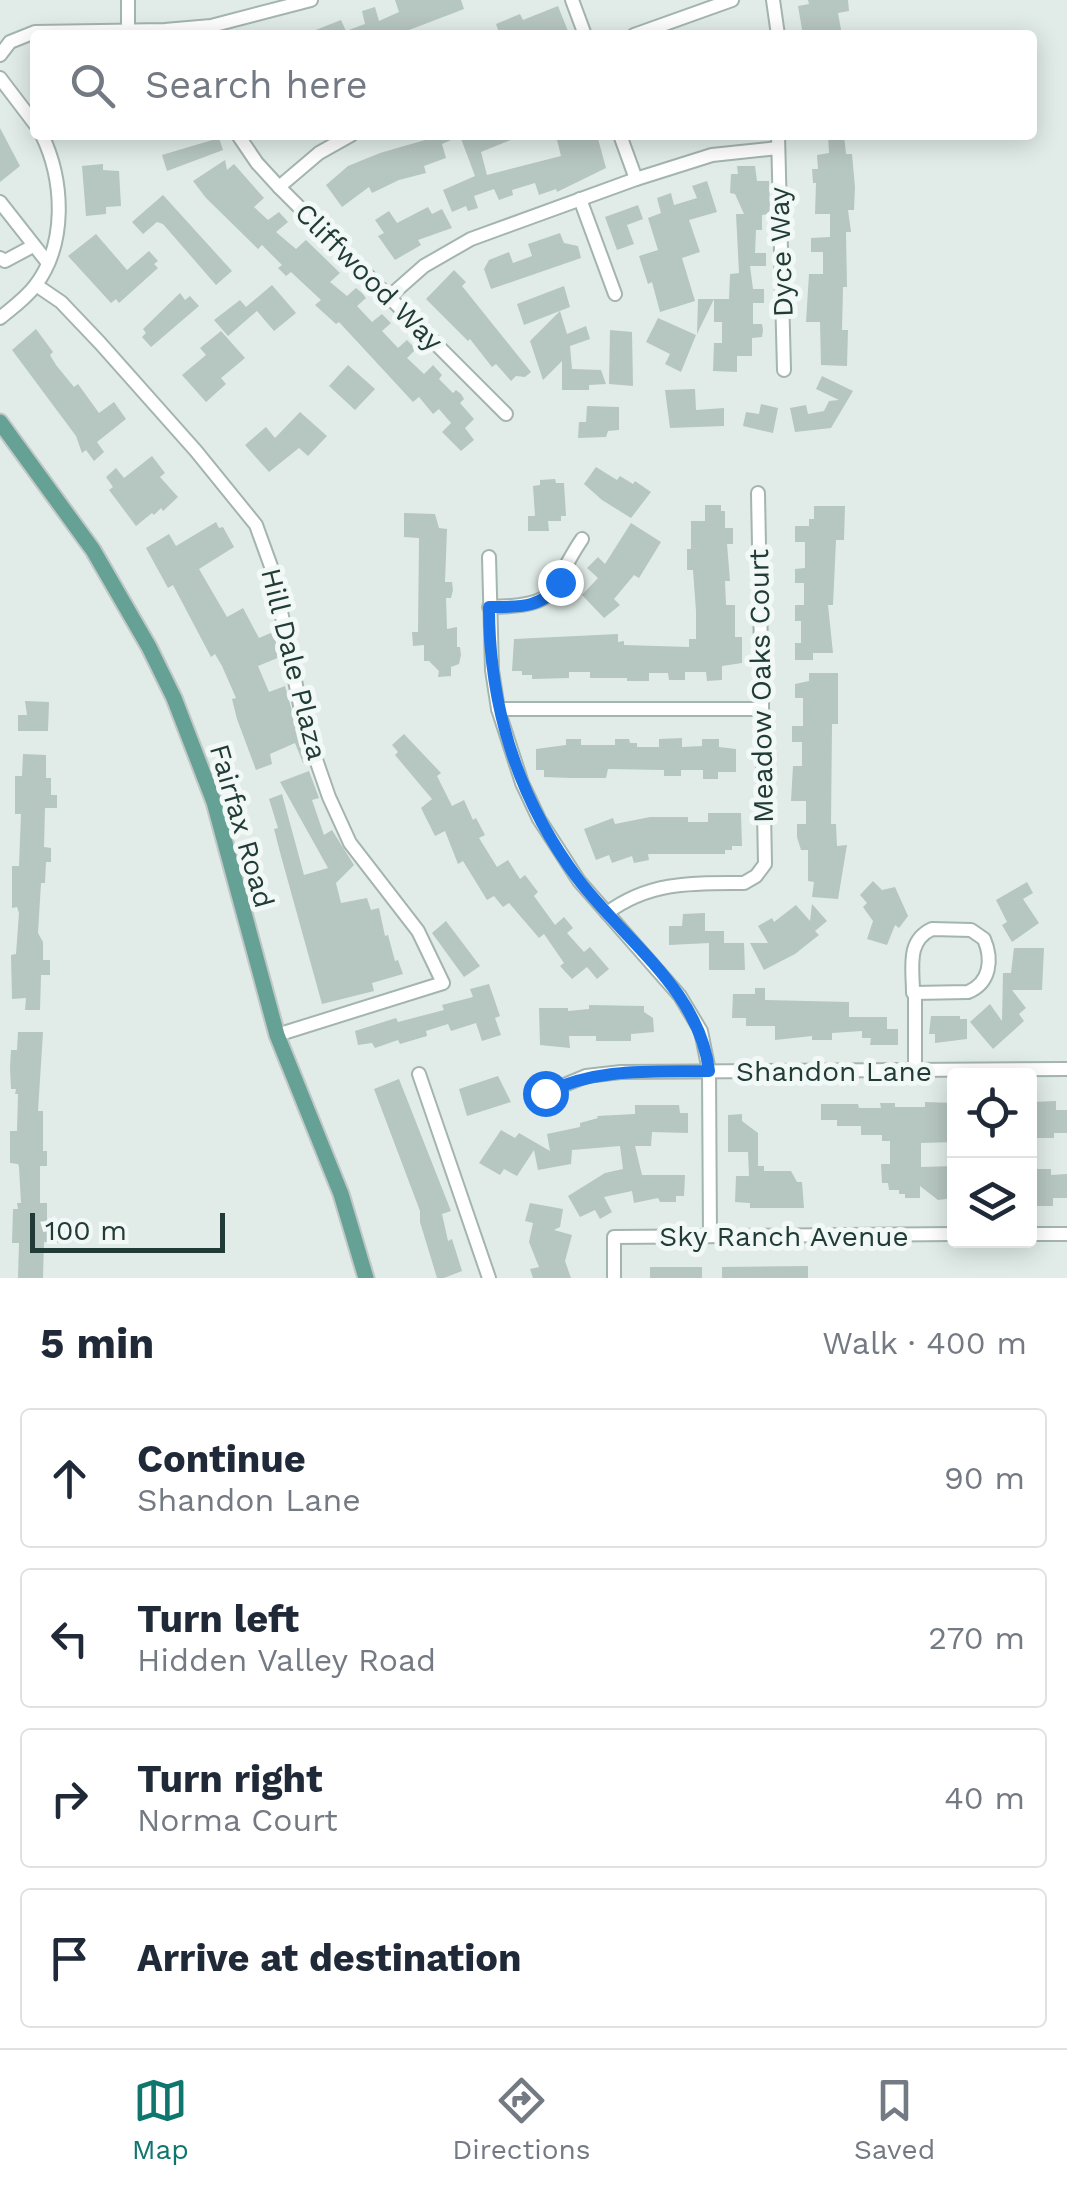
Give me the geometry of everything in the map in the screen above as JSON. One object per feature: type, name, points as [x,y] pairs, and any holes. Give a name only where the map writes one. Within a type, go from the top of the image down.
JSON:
[{"type":"main road","name":"Fairfax Road","points":[[0,422],[93,550],[174,698],[214,802],[277,1035],[341,1194],[366,1278]]},
{"type":"street","points":[[128,0],[128,30]]},
{"type":"street","points":[[212,30],[311,0]]},
{"type":"street","points":[[572,0],[582,30]]},
{"type":"street","points":[[648,30],[732,0]]},
{"type":"street","points":[[772,0],[777,30]]},
{"type":"street","points":[[0,55],[10,42],[30,34]]},
{"type":"street","points":[[0,78],[30,117]]},
{"type":"street","points":[[0,318],[36,285],[48,263],[56,232],[58,202],[53,160],[44,140]]},
{"type":"street","name":"Cliffwood Way","points":[[241,140],[278,187],[506,414]]},
{"type":"street","points":[[278,187],[319,153],[342,140]]},
{"type":"street","points":[[622,140],[636,179]]},
{"type":"street","points":[[390,296],[451,248],[636,179],[712,156],[778,142]]},
{"type":"street","name":"Dyce Way","points":[[778,142],[784,370]]},
{"type":"street","points":[[580,200],[615,294]]},
{"type":"street","points":[[0,202],[48,263]]},
{"type":"street","points":[[0,258],[5,261],[33,246]]},
{"type":"street","name":"Hill Dale Plaza","points":[[36,285],[62,302],[100,342],[248,512],[264,542],[273,572],[304,725],[329,797],[350,842],[418,931],[444,983],[277,1035]]},
{"type":"street","name":"Meadow Oaks Court","points":[[607,913],[640,892],[660,886],[744,883],[765,864],[758,493]]},
{"type":"street","points":[[489,607],[526,606],[546,598],[560,582],[568,558],[582,538]]},
{"type":"street","points":[[488,556],[492,670],[498,710],[509,749],[539,820],[568,866],[692,1012],[707,1050],[710,1236]]},
{"type":"street","points":[[498,710],[761,708]]},
{"type":"street","points":[[915,993],[968,992],[983,983],[988,967],[984,939],[971,930],[932,929],[914,947],[915,1070]]},
{"type":"street","name":"Shandon Lane","points":[[545,1093],[606,1073],[1067,1069]]},
{"type":"street","points":[[419,1074],[490,1278]]},
{"type":"street","name":"Sky Ranch Avenue","points":[[614,1278],[614,1237],[947,1234]]},
{"type":"street","points":[[1037,1234],[1067,1234]]},
{"type":"building","points":[[395,0],[461,0],[464,9],[409,30],[349,30],[365,24],[362,11],[375,7],[379,21],[399,12]]},
{"type":"building","points":[[808,0],[848,0],[849,11],[838,13],[841,30],[802,30],[798,6],[809,4]]},
{"type":"building","points":[[558,6],[568,30],[498,30],[496,24],[520,14],[523,20]]},
{"type":"building","points":[[341,20],[346,30],[316,30]]},
{"type":"building","points":[[0,128],[20,166],[0,182]]},
{"type":"building","points":[[212,140],[220,140],[223,150],[167,171],[162,155]]},
{"type":"building","points":[[425,140],[451,140],[442,144],[446,158],[424,166],[426,173],[372,193],[369,187],[342,207],[326,185],[348,166]]},
{"type":"building","points":[[462,140],[511,140],[481,152],[487,175],[561,156],[557,140],[598,140],[606,168],[557,192],[556,189],[539,195],[535,183],[512,190],[513,195],[499,200],[494,189],[474,196],[478,208],[468,211],[466,206],[452,212],[443,190],[475,176]]},
{"type":"building","points":[[828,140],[845,140],[846,154],[852,154],[855,187],[854,210],[848,210],[851,232],[846,232],[847,287],[843,287],[842,330],[848,330],[847,366],[821,365],[820,322],[806,322],[809,274],[823,274],[823,252],[811,252],[811,238],[830,237],[830,214],[815,214],[816,183],[812,169],[818,169],[817,155],[829,153]]},
{"type":"building","points":[[225,160],[227,170],[234,164],[264,198],[254,207],[268,220],[279,212],[288,222],[276,232],[296,249],[306,240],[340,273],[330,282],[347,296],[356,288],[362,293],[366,298],[357,306],[372,322],[382,314],[391,323],[382,331],[398,348],[407,340],[416,349],[407,358],[424,374],[433,365],[442,375],[439,379],[453,393],[456,390],[461,394],[464,399],[460,403],[474,419],[465,428],[474,440],[461,451],[442,432],[451,423],[439,409],[433,414],[419,397],[413,402],[339,322],[336,324],[315,305],[321,300],[291,272],[286,276],[278,268],[282,265],[262,245],[258,249],[206,198],[193,181]]},
{"type":"building","points":[[103,164],[103,170],[119,171],[121,206],[106,207],[106,214],[86,216],[82,166]]},
{"type":"building","points":[[737,166],[755,166],[757,181],[769,181],[770,209],[762,215],[762,230],[756,230],[755,253],[766,253],[766,266],[750,266],[753,289],[764,289],[764,303],[753,303],[753,324],[762,324],[763,330],[762,337],[752,338],[752,356],[737,356],[737,372],[713,371],[714,343],[722,343],[722,322],[714,322],[714,299],[729,299],[730,274],[739,273],[736,214],[744,214],[735,194],[730,193],[731,174],[738,174]]},
{"type":"building","points":[[707,181],[717,212],[689,220],[700,252],[682,258],[695,301],[660,312],[652,282],[648,284],[639,256],[658,250],[648,218],[661,213],[657,198],[671,193],[674,205],[697,198],[692,186]]},
{"type":"building","points":[[163,195],[232,271],[216,285],[163,224],[157,222],[143,234],[132,222]]},
{"type":"building","points":[[638,205],[643,219],[627,225],[634,244],[617,250],[605,217]]},
{"type":"building","points":[[428,207],[432,214],[442,209],[452,228],[418,240],[421,245],[395,260],[378,236],[384,233],[375,220],[389,211],[397,223]]},
{"type":"building","points":[[560,233],[564,243],[578,246],[581,258],[491,289],[484,269],[489,260],[509,252],[513,263],[532,256],[528,244]]},
{"type":"building","points":[[96,234],[127,270],[149,251],[158,261],[154,264],[158,268],[119,303],[116,299],[111,303],[68,256]]},
{"type":"building","points":[[454,270],[466,282],[462,286],[531,372],[525,377],[516,376],[511,381],[496,364],[492,367],[470,339],[426,299]]},
{"type":"building","points":[[272,285],[296,313],[274,331],[257,311],[228,336],[214,320],[240,300],[246,307]]},
{"type":"building","points":[[564,286],[570,307],[524,325],[517,304]]},
{"type":"building","points":[[180,293],[185,300],[190,296],[199,306],[151,347],[142,337],[146,333],[143,329]]},
{"type":"building","points":[[698,299],[714,299],[697,334]]},
{"type":"building","points":[[560,311],[567,334],[586,326],[590,339],[570,346],[572,369],[601,370],[606,384],[589,385],[589,390],[562,390],[562,361],[543,380],[530,341]]},
{"type":"building","points":[[658,318],[696,335],[681,372],[665,364],[670,354],[646,342]]},
{"type":"building","points":[[36,329],[53,352],[50,355],[56,365],[74,387],[78,384],[99,413],[114,402],[126,419],[97,442],[104,452],[94,461],[86,450],[82,453],[76,436],[12,350]]},
{"type":"building","points":[[610,330],[632,332],[633,386],[609,384]]},
{"type":"building","points":[[221,331],[245,358],[221,378],[226,384],[206,402],[182,375],[206,355],[200,348]]},
{"type":"building","points":[[348,365],[375,389],[355,410],[329,386]]},
{"type":"building","points":[[822,376],[853,391],[831,428],[795,432],[790,408],[806,405],[808,414],[824,411],[829,401],[839,400],[816,389]]},
{"type":"building","points":[[695,389],[696,410],[724,408],[724,426],[670,428],[665,390]]},
{"type":"building","points":[[761,404],[778,408],[773,433],[743,426],[746,412],[759,414]]},
{"type":"building","points":[[587,406],[619,407],[619,430],[608,431],[606,437],[578,438],[579,422],[586,422]]},
{"type":"building","points":[[300,412],[327,436],[308,456],[299,448],[269,472],[245,445],[266,427],[275,438]]},
{"type":"building","points":[[152,456],[165,473],[160,477],[178,497],[136,526],[109,490],[113,487],[106,477],[116,468],[124,478]]},
{"type":"building","points":[[596,467],[617,480],[620,476],[633,484],[635,481],[651,492],[631,518],[584,484]]},
{"type":"building","points":[[555,479],[556,483],[564,483],[566,516],[561,516],[561,521],[548,521],[549,531],[528,531],[528,516],[535,516],[533,486],[540,485],[540,480]]},
{"type":"building","points":[[705,505],[721,505],[725,528],[733,528],[733,544],[727,544],[730,581],[725,581],[726,605],[735,605],[735,637],[742,637],[742,663],[722,666],[722,680],[707,681],[706,672],[685,672],[685,680],[669,680],[668,673],[649,673],[649,681],[627,681],[590,678],[590,672],[569,672],[569,678],[532,679],[532,675],[522,675],[522,671],[512,671],[514,639],[618,634],[618,642],[624,641],[624,645],[689,647],[689,639],[696,639],[696,611],[693,570],[687,570],[687,549],[691,549],[691,521],[705,521]]},
{"type":"building","points":[[814,506],[845,506],[844,540],[836,540],[833,605],[828,605],[833,653],[813,653],[813,660],[795,660],[795,643],[801,643],[801,621],[795,621],[795,605],[804,605],[804,583],[795,583],[795,569],[805,568],[805,542],[795,542],[795,526],[809,526],[809,519],[814,519]]},
{"type":"building","points":[[404,513],[435,514],[439,528],[447,529],[445,582],[452,582],[453,590],[451,598],[446,598],[447,629],[457,627],[461,655],[459,664],[451,667],[451,676],[438,677],[439,671],[424,661],[424,645],[413,646],[412,632],[418,632],[419,538],[404,537]]},
{"type":"building","points":[[216,522],[234,547],[199,569],[227,617],[243,608],[259,638],[273,632],[280,657],[258,666],[269,692],[285,686],[306,761],[303,763],[295,743],[270,754],[272,764],[256,770],[237,719],[232,699],[236,698],[222,666],[215,654],[211,657],[173,585],[168,588],[146,548],[169,534],[176,546]]},
{"type":"building","points":[[631,523],[661,542],[639,578],[634,575],[614,599],[620,605],[604,618],[582,595],[598,578],[587,568],[598,557],[605,564]]},
{"type":"building","points":[[809,673],[838,673],[838,724],[832,724],[831,824],[836,824],[837,846],[847,845],[838,899],[812,897],[814,882],[808,881],[808,850],[801,850],[797,837],[797,824],[806,824],[806,801],[791,801],[793,766],[802,766],[802,742],[792,742],[792,726],[803,726],[803,698],[795,698],[795,684],[809,681]]},
{"type":"building","points":[[25,701],[49,702],[48,731],[18,731],[18,715],[27,715]]},
{"type":"building","points":[[404,734],[441,773],[437,776],[452,806],[464,800],[485,835],[479,838],[497,867],[508,860],[520,879],[525,875],[538,892],[534,896],[555,925],[564,917],[573,928],[567,933],[584,952],[590,947],[609,969],[597,979],[587,967],[572,979],[560,966],[564,963],[544,934],[539,938],[509,903],[503,907],[494,896],[487,900],[463,861],[458,864],[445,831],[435,836],[421,808],[432,799],[395,755],[398,752],[392,745]]},
{"type":"building","points":[[682,738],[682,747],[702,746],[702,739],[719,739],[719,747],[736,749],[736,772],[718,772],[718,779],[703,779],[703,770],[681,770],[681,776],[664,776],[664,770],[608,769],[606,778],[571,778],[544,777],[544,770],[536,770],[536,749],[566,745],[566,739],[581,739],[581,745],[615,745],[615,739],[629,739],[637,747],[659,747],[659,739]]},
{"type":"building","points":[[23,754],[46,755],[46,778],[51,778],[51,795],[57,795],[57,808],[45,808],[44,847],[51,848],[51,862],[46,862],[45,883],[41,883],[38,933],[43,942],[43,960],[50,960],[50,975],[41,975],[40,1010],[25,1010],[26,998],[12,999],[11,955],[16,954],[19,913],[17,907],[12,908],[12,866],[19,866],[21,814],[15,814],[15,776],[22,776]]},
{"type":"building","points":[[309,771],[319,798],[312,800],[324,835],[332,830],[354,865],[336,883],[341,903],[367,898],[371,910],[379,908],[385,936],[388,935],[403,974],[372,983],[374,991],[322,1004],[269,799],[282,794],[304,875],[328,868],[280,782]]},
{"type":"building","points":[[708,813],[741,813],[742,846],[732,846],[725,854],[648,854],[649,860],[634,863],[632,856],[612,863],[609,855],[596,860],[584,829],[613,818],[615,824],[650,817],[688,817],[688,822],[708,822]]},
{"type":"building","points":[[873,881],[882,890],[895,887],[908,916],[899,928],[895,925],[887,945],[867,939],[873,921],[860,895]]},
{"type":"building","points":[[1027,882],[1033,893],[1023,899],[1039,923],[1012,942],[1002,925],[1007,922],[996,900]]},
{"type":"building","points":[[812,904],[827,921],[815,931],[819,935],[795,954],[764,970],[750,943],[768,943],[758,926],[772,918],[774,922],[796,905],[810,921]]},
{"type":"building","points":[[705,913],[705,931],[724,931],[724,943],[744,943],[745,970],[709,970],[709,943],[669,945],[669,926],[682,926],[683,914]]},
{"type":"building","points":[[446,921],[480,966],[464,977],[432,933]]},
{"type":"building","points":[[1014,948],[1044,948],[1042,990],[1012,990],[1026,1008],[1019,1014],[1024,1021],[993,1049],[970,1022],[990,1004],[1002,1021],[1003,973],[1011,973]]},
{"type":"building","points":[[489,984],[500,1016],[495,1018],[501,1035],[482,1041],[476,1023],[451,1031],[448,1024],[400,1044],[398,1040],[375,1048],[372,1043],[358,1045],[355,1031],[396,1018],[398,1022],[444,1010],[442,1005],[473,997],[470,989]]},
{"type":"building","points":[[755,988],[765,988],[765,1000],[849,1002],[849,1017],[887,1017],[887,1029],[898,1029],[898,1045],[870,1045],[871,1038],[862,1038],[862,1031],[832,1033],[832,1040],[812,1040],[812,1036],[775,1040],[775,1026],[746,1026],[746,1018],[732,1018],[733,994],[755,994]]},
{"type":"building","points":[[589,1005],[644,1006],[644,1012],[653,1018],[654,1032],[631,1034],[631,1041],[569,1036],[570,1048],[540,1045],[539,1008],[568,1011],[589,1009]]},
{"type":"building","points":[[931,1016],[967,1019],[967,1039],[935,1043],[935,1034],[929,1034]]},
{"type":"building","points":[[18,1032],[43,1032],[38,1111],[43,1111],[47,1166],[40,1166],[40,1203],[47,1203],[47,1228],[57,1228],[58,1243],[44,1242],[43,1278],[18,1278],[19,1243],[12,1243],[13,1209],[21,1203],[19,1167],[10,1163],[10,1131],[17,1131],[18,1094],[11,1089],[11,1050],[17,1050]]},
{"type":"building","points":[[498,1076],[511,1102],[467,1116],[459,1089]]},
{"type":"building","points":[[399,1079],[451,1211],[442,1214],[448,1241],[452,1239],[462,1271],[444,1278],[437,1278],[420,1211],[374,1089]]},
{"type":"building","points":[[1056,1101],[1056,1110],[1067,1110],[1067,1133],[1037,1138],[1037,1102]]},
{"type":"building","points":[[925,1102],[947,1103],[947,1142],[921,1143],[921,1167],[947,1166],[947,1199],[938,1200],[920,1186],[920,1198],[905,1198],[899,1190],[889,1190],[888,1183],[882,1183],[881,1164],[890,1164],[890,1141],[882,1141],[882,1135],[861,1135],[861,1126],[837,1126],[837,1120],[821,1120],[821,1104],[881,1108],[880,1103],[895,1103],[895,1107],[925,1107]]},
{"type":"building","points":[[635,1105],[679,1105],[680,1113],[688,1113],[688,1133],[652,1132],[651,1146],[635,1146],[642,1175],[685,1175],[684,1196],[676,1196],[676,1202],[660,1202],[658,1198],[634,1203],[632,1191],[604,1197],[612,1212],[600,1219],[595,1210],[580,1217],[568,1196],[605,1173],[623,1169],[620,1146],[572,1150],[571,1164],[538,1170],[534,1150],[517,1176],[504,1169],[500,1175],[479,1163],[501,1130],[515,1138],[519,1133],[550,1151],[547,1134],[580,1127],[580,1123],[597,1116],[635,1114]]},
{"type":"building","points":[[742,1114],[742,1121],[758,1133],[758,1166],[764,1166],[764,1171],[791,1171],[797,1182],[802,1182],[804,1208],[750,1208],[750,1203],[735,1202],[736,1176],[749,1176],[748,1152],[728,1152],[728,1115]]},
{"type":"building","points":[[1037,1169],[1051,1169],[1051,1175],[1067,1174],[1067,1198],[1053,1198],[1053,1206],[1037,1206]]},
{"type":"building","points":[[530,1203],[563,1209],[560,1227],[554,1230],[572,1235],[565,1261],[571,1278],[533,1278],[530,1269],[539,1267],[529,1242],[533,1223],[525,1221]]},
{"type":"building","points":[[808,1266],[808,1278],[722,1278],[722,1267]]},
{"type":"building","points":[[650,1267],[702,1267],[702,1278],[650,1278]]},
{"type":"route","points":[[545,1093],[586,1076],[606,1073],[709,1071],[707,1050],[692,1012],[558,851],[539,820],[509,749],[492,670],[489,607],[538,603],[560,582]]}]
